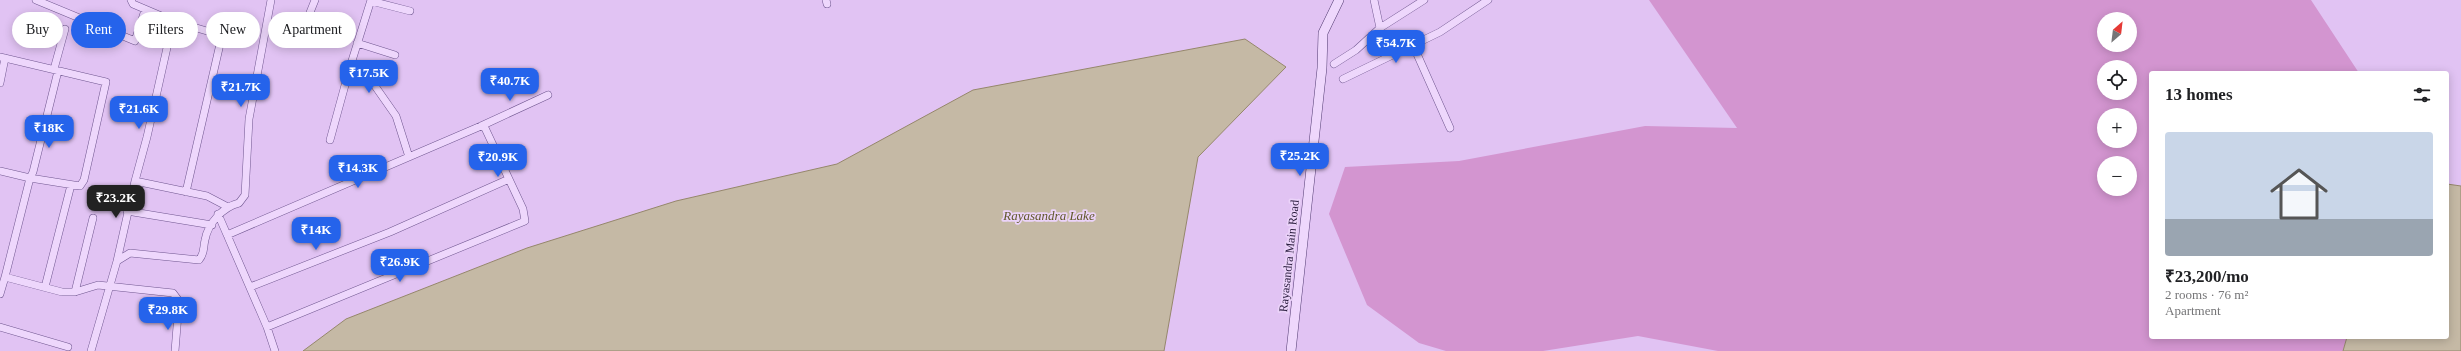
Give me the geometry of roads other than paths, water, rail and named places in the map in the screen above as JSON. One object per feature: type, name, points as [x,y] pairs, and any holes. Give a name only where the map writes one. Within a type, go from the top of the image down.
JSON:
[{"type":"street","points":[[36,0],[135,41],[145,10]]},
{"type":"street","points":[[130,0],[133,4],[150,12]]},
{"type":"street","points":[[117,261],[130,253],[199,260],[204,252],[205,239],[218,214],[228,207],[239,203],[245,195],[249,119],[271,0]]},
{"type":"street","points":[[310,12],[315,0]]},
{"type":"street","points":[[330,140],[357,43],[371,0],[410,11]]},
{"type":"street","name":"Rayasandra Main Road","points":[[1291,351],[1322,68],[1323,33],[1339,0]]},
{"type":"street","points":[[1374,0],[1380,28]]},
{"type":"street","points":[[1334,64],[1356,50],[1380,28],[1424,0]]},
{"type":"street","points":[[1343,79],[1440,32],[1488,0]]},
{"type":"street","points":[[186,192],[220,44],[217,34],[210,30],[198,27]]},
{"type":"street","points":[[0,294],[30,178],[34,172],[43,137],[65,29]]},
{"type":"street","points":[[357,43],[395,55]]},
{"type":"street","points":[[1414,45],[1450,128]]},
{"type":"street","points":[[91,351],[111,285],[167,48]]},
{"type":"street","points":[[0,82],[3,57],[106,82],[84,180],[80,186],[30,178],[0,171]]},
{"type":"street","points":[[350,67],[375,86],[396,116],[410,157]]},
{"type":"street","points":[[227,235],[410,157],[548,95]]},
{"type":"street","points":[[267,327],[525,221],[523,210],[509,179],[485,128],[481,126]]},
{"type":"street","points":[[250,287],[390,232],[509,179]]},
{"type":"street","points":[[135,180],[207,196],[228,207]]},
{"type":"street","points":[[45,287],[71,185]]},
{"type":"street","points":[[128,211],[212,225]]},
{"type":"street","points":[[218,214],[267,327],[275,351]]},
{"type":"street","points":[[75,292],[93,218]]},
{"type":"street","points":[[5,277],[45,287],[75,292],[98,284],[173,293],[179,301]]},
{"type":"street","points":[[174,351],[178,314]]},
{"type":"street","points":[[0,327],[68,347]]},
{"type":"water","name":"Rayasandra Lake","points":[[1245,39],[1286,67],[1198,157],[1164,351],[303,351],[346,319],[527,248],[676,201],[837,164],[973,90]]},
{"type":"water","points":[[2449,184],[2461,186],[2461,351],[2343,351],[2346,339],[2449,339]]}]
